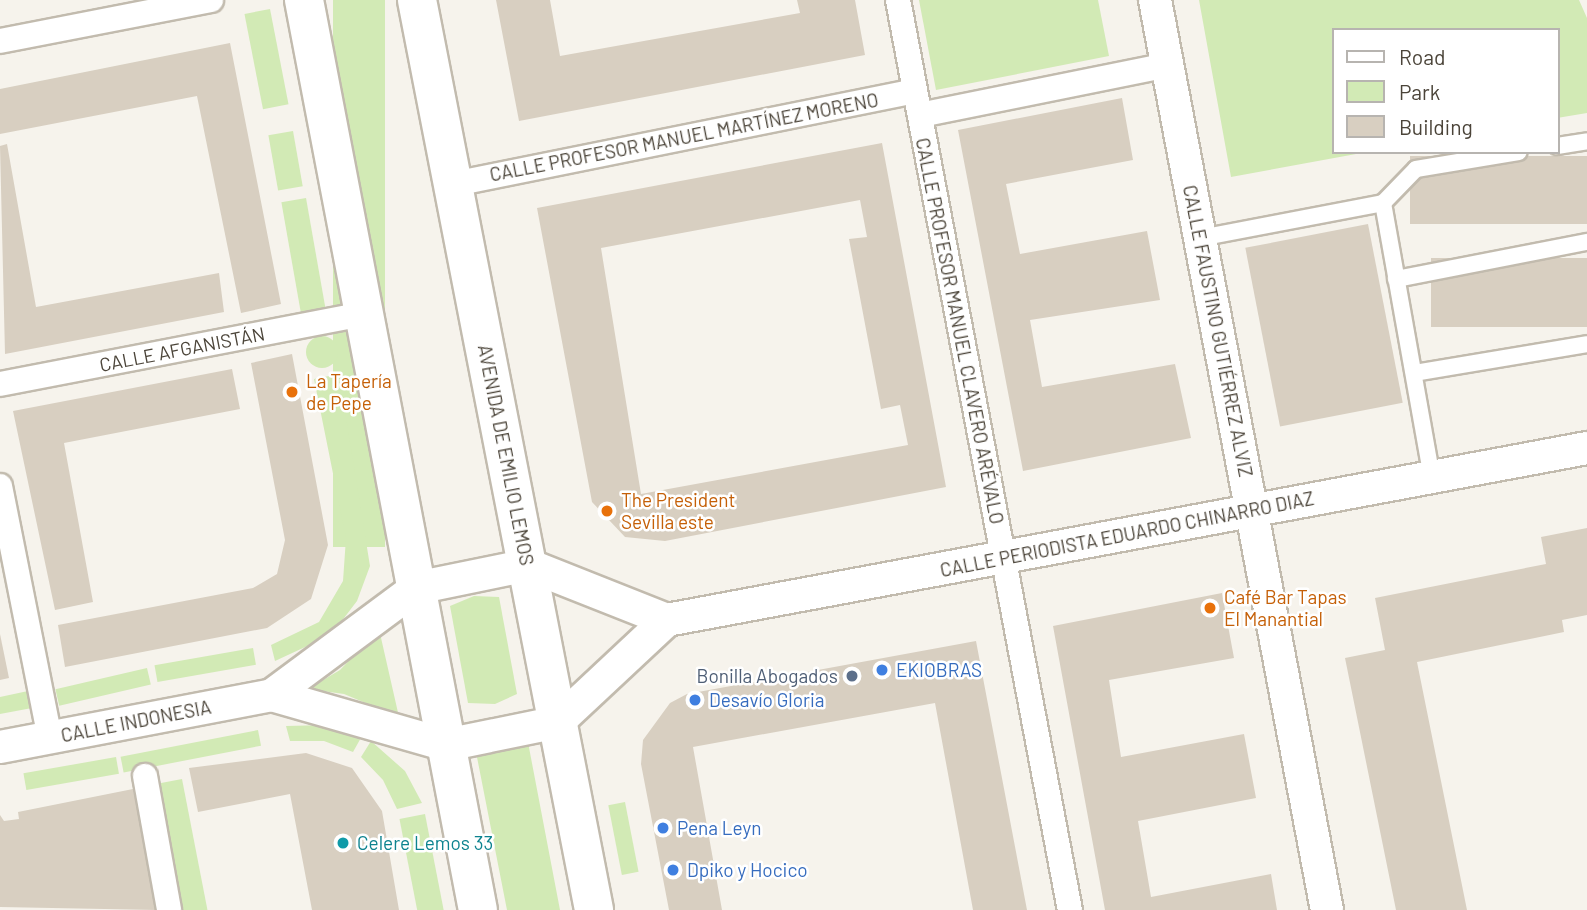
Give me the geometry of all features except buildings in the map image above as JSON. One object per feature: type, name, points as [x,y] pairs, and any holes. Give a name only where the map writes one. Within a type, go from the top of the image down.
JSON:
[{"type":"street","points":[[0,41],[211,0]]},
{"type":"street","points":[[303,0],[478,910]]},
{"type":"street","name":"AVENIDA DE EMILIO LEMOS","points":[[417,0],[594,910]]},
{"type":"street","name":"CALLE PROFESOR MANUEL CLAVERO ARÉVALO","points":[[898,0],[1069,910]]},
{"type":"street","name":"CALLE FAUSTINO GUTIÉRREZ ALVIZ","points":[[1155,0],[1327,910]]},
{"type":"street","name":"CALLE PROFESOR MANUEL MARTÍNEZ MORENO","points":[[454,184],[917,103],[1168,65]]},
{"type":"street","name":"CALLE AFGANISTÁN","points":[[0,384],[363,314]]},
{"type":"street","name":"CALLE PERIODISTA EDUARDO CHINARRO DIAZ","points":[[667,620],[1587,448]]},
{"type":"street","points":[[0,486],[50,738]]},
{"type":"street","points":[[528,565],[667,620],[558,722],[446,745],[272,695],[416,588],[528,565]]},
{"type":"street","name":"CALLE INDONESIA","points":[[0,747],[272,695]]},
{"type":"street","points":[[145,776],[169,910]]},
{"type":"lane","points":[[1559,146],[1587,141]]},
{"type":"lane","points":[[1200,238],[1383,204],[1416,169],[1507,154]]},
{"type":"lane","points":[[1383,204],[1432,477]]},
{"type":"lane","points":[[1396,279],[1587,242]]},
{"type":"lane","points":[[1413,373],[1587,344]]},
{"type":"green space","points":[[333,0],[385,0],[385,547],[333,547]]},
{"type":"green space","points":[[919,0],[1098,0],[1109,56],[936,90]]},
{"type":"green space","points":[[1199,0],[1579,0],[1587,18],[1587,113],[1559,118],[1559,28],[1332,28],[1332,154],[1356,154],[1231,177]]},
{"type":"green space","points":[[270,9],[289,104],[263,109],[244,14]]},
{"type":"green space","points":[[293,131],[303,186],[278,190],[268,135]]},
{"type":"green space","points":[[306,198],[326,309],[301,314],[281,202]]},
{"type":"green space","points":[[322,336],[333,341],[338,352],[333,363],[322,368],[311,363],[306,352],[311,341]]},
{"type":"green space","points":[[339,374],[370,566],[357,601],[331,635],[275,661],[271,645],[319,622],[343,581],[346,538],[314,379]]},
{"type":"green space","points":[[474,596],[499,597],[517,694],[495,704],[468,703],[450,606]]},
{"type":"green space","points":[[379,629],[399,717],[344,694],[308,689],[340,670]]},
{"type":"green space","points":[[253,648],[256,665],[157,682],[155,665]]},
{"type":"green space","points":[[147,668],[151,685],[59,706],[55,689]]},
{"type":"green space","points":[[28,691],[32,708],[0,714],[0,697]]},
{"type":"green space","points":[[327,725],[362,736],[353,752],[324,741],[290,741],[286,726]]},
{"type":"green space","points":[[258,730],[261,746],[124,772],[121,757]]},
{"type":"green space","points":[[527,737],[560,910],[507,910],[475,747],[503,750]]},
{"type":"green space","points":[[371,741],[405,771],[422,803],[397,809],[383,780],[361,757]]},
{"type":"green space","points":[[116,757],[119,774],[26,790],[23,773]]},
{"type":"green space","points":[[182,779],[207,910],[179,910],[155,784]]},
{"type":"green space","points":[[625,802],[639,872],[622,875],[608,805]]},
{"type":"green space","points":[[425,814],[444,910],[417,910],[399,819]]},
{"type":"place","name":"La Tapería de Pepe","points":[[292,392]]},
{"type":"place","name":"The President Sevilla este","points":[[607,511]]},
{"type":"place","name":"Café Bar Tapas El Manantial","points":[[1210,608]]},
{"type":"place","name":"EKIOBRAS","points":[[882,670]]},
{"type":"place","name":"Bonilla Abogados","points":[[852,676]]},
{"type":"place","name":"Desavío Gloria","points":[[695,700]]},
{"type":"place","name":"Pena Leyn","points":[[663,828]]},
{"type":"place","name":"Celere Lemos 33","points":[[343,843]]},
{"type":"place","name":"Dpiko y Hocico","points":[[673,870]]}]
